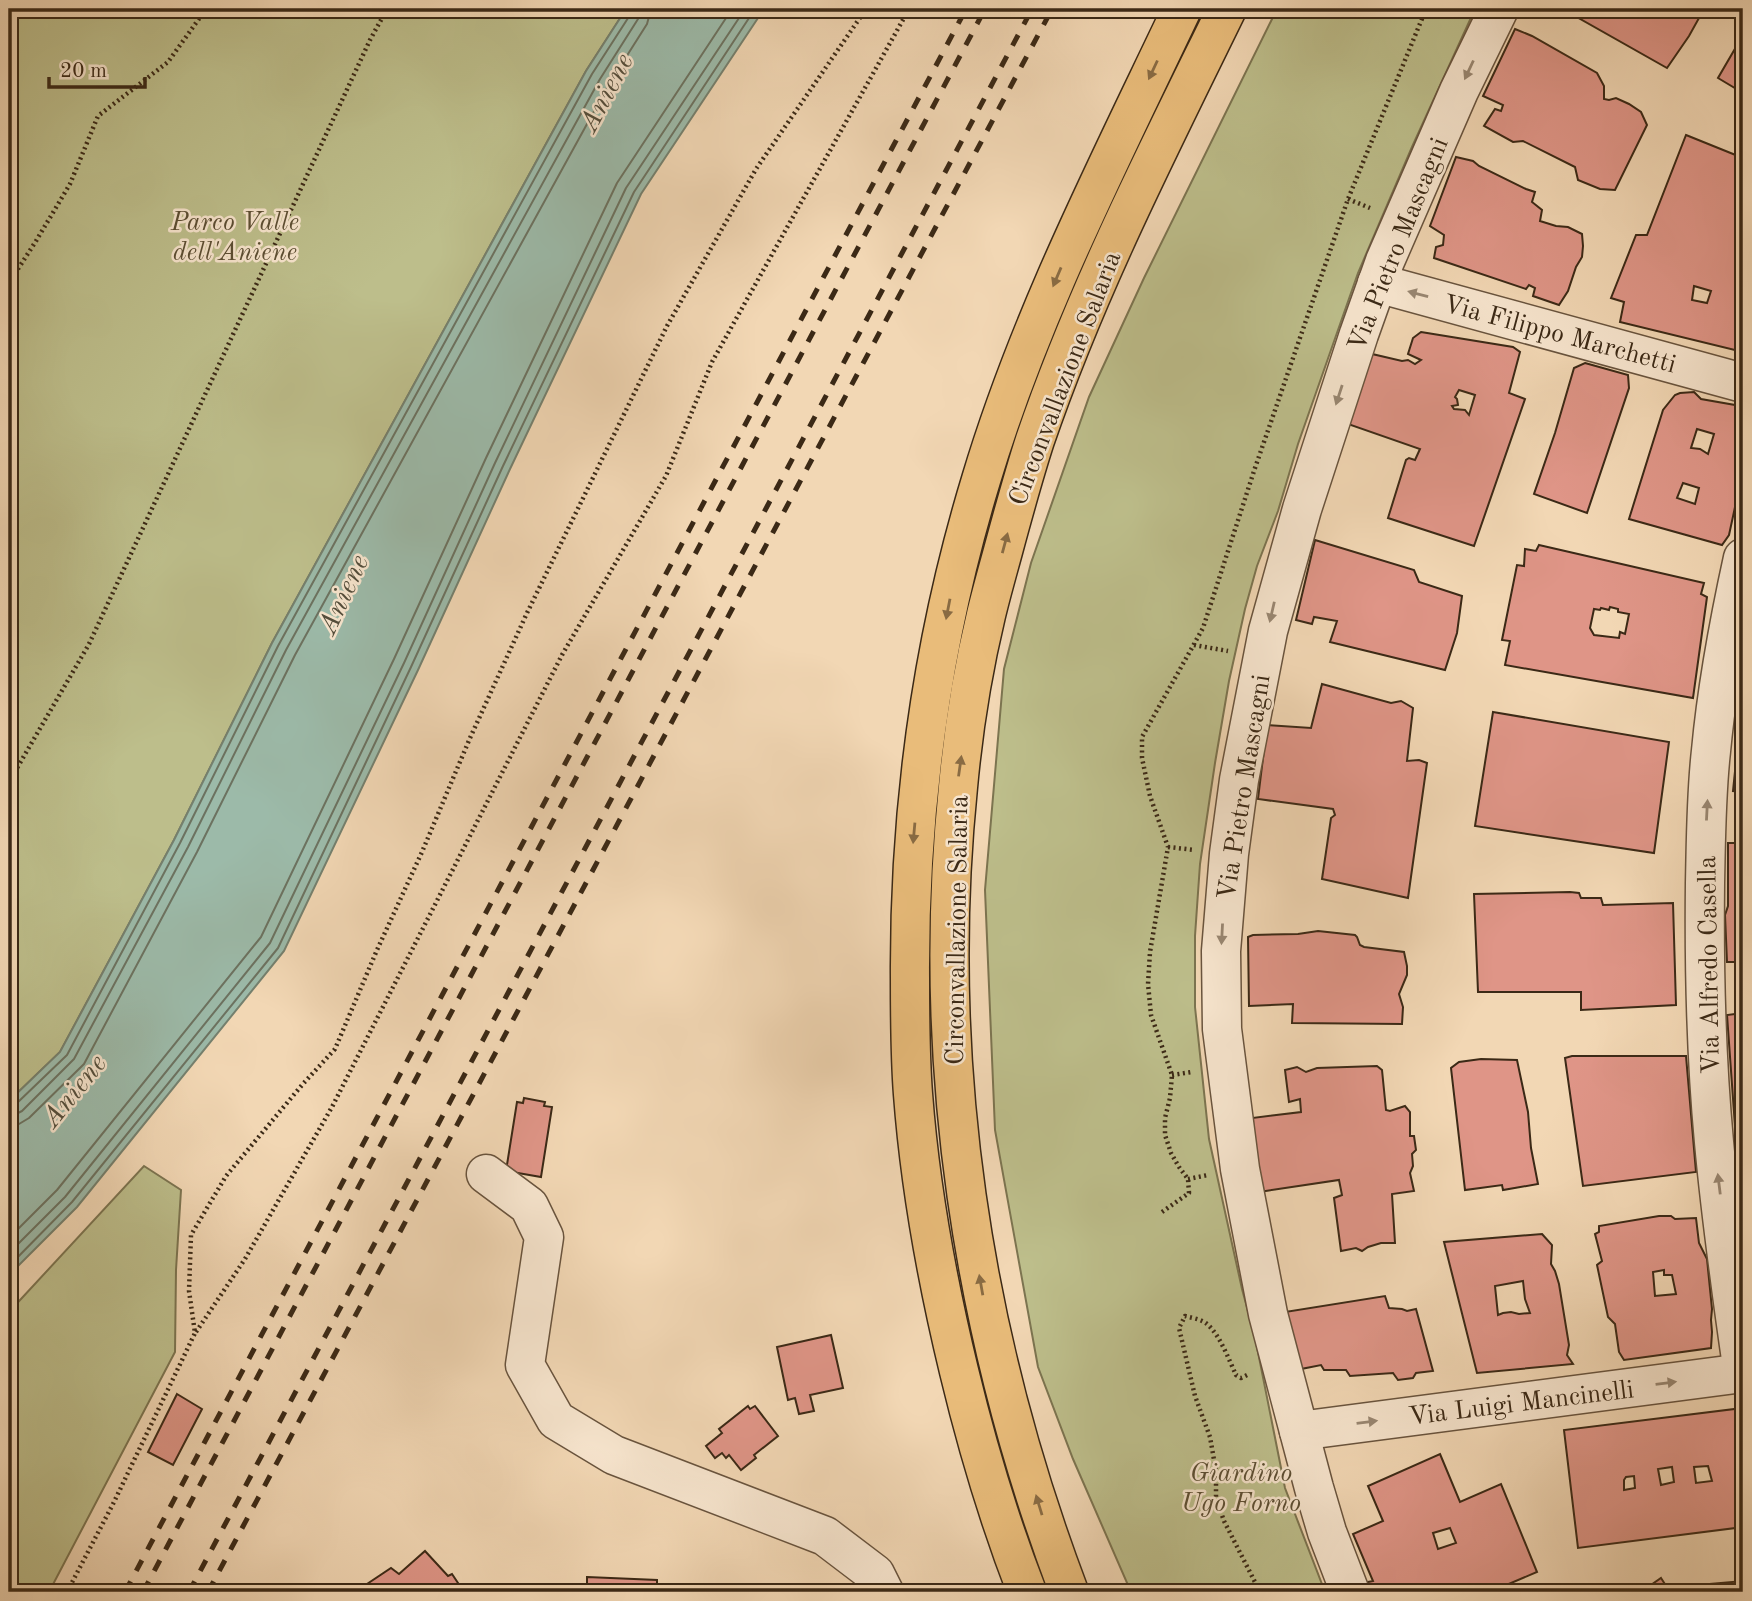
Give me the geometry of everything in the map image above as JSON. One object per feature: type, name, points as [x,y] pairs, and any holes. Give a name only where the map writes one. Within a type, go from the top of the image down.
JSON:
[{"type":"highway","name":"Circonvallazione Salaria","points":[[1027,1592],[974,1434],[935,1262],[919,1155],[911,1066],[910,932],[919,781],[952,587],[989,454],[1020,366],[1065,258],[1182,9]]},
{"type":"highway","name":"Circonvallazione Salaria","points":[[1069,1592],[1053,1548],[998,1363],[982,1291],[962,1164],[950,1008],[952,856],[958,785],[985,617],[1035,440],[1102,271],[1227,9]]},
{"type":"highway","points":[[1053,1548],[1082,1592]]},
{"type":"street","name":"Via Pietro Mascagni","points":[[1350,1592],[1327,1532],[1314,1488],[1268,1314],[1240,1169],[1222,1028],[1221,951],[1228,854],[1256,688],[1275,601],[1302,509],[1377,283],[1452,108],[1499,9]]},
{"type":"street","name":"Via Filippo Marchetti","points":[[1377,283],[1743,383]]},
{"type":"street","name":"Via Alfredo Casella","points":[[1743,558],[1728,629],[1712,737],[1704,932],[1714,1142],[1743,1373]]},
{"type":"street","points":[[486,1174],[529,1206],[544,1237],[525,1365],[556,1420],[614,1455],[825,1536],[875,1574],[884,1592]]},
{"type":"street","name":"Via Luigi Mancinelli","points":[[1299,1431],[1743,1373]]},
{"type":"path","points":[[9,283],[70,184],[98,116],[168,62],[206,9]]},
{"type":"path","points":[[9,782],[89,644],[370,40],[387,9]]},
{"type":"path","points":[[195,1333],[189,1292],[191,1235],[226,1176],[335,1049],[527,613],[667,327],[756,169],[866,9]]},
{"type":"path","points":[[67,1592],[114,1502],[195,1333],[245,1259],[332,1107],[562,655],[666,476],[712,362],[909,9]]},
{"type":"path","points":[[1194,645],[1237,653]]},
{"type":"path","points":[[1168,847],[1206,852]]},
{"type":"path","points":[[1172,1075],[1194,1072]]},
{"type":"path","points":[[1251,1363],[1248,1375],[1241,1378],[1236,1376],[1224,1348],[1208,1325],[1185,1316],[1179,1328],[1195,1396],[1210,1437],[1216,1471],[1216,1498],[1224,1521],[1260,1592]]},
{"type":"green space","name":"Parco Valle dell'Aniene","points":[[9,9],[626,9],[586,71],[272,643],[174,840],[60,1052],[9,1101]]},
{"type":"green space","name":"Giardino Ugo Forno","points":[[1277,9],[1475,9],[1358,273],[1257,566],[1229,681],[1200,864],[1195,936],[1195,1007],[1209,1139],[1255,1337],[1285,1488],[1325,1592],[1131,1592],[1073,1459],[1038,1367],[995,1130],[985,890],[1004,669],[1031,563],[1089,397],[1144,278]]},
{"type":"green space","points":[[144,1166],[181,1190],[175,1352],[49,1592],[9,1592],[9,1312]]},
{"type":"water","name":"Aniene","points":[[626,9],[764,9],[641,194],[284,951],[77,1207],[9,1275],[9,1101],[60,1052],[174,840],[272,643],[586,71]]},
{"type":"building","points":[[1569,9],[1704,9],[1667,68],[1568,12]]},
{"type":"building","points":[[1515,29],[1597,73],[1604,86],[1604,99],[1616,98],[1641,112],[1647,125],[1615,190],[1600,189],[1578,180],[1575,167],[1523,141],[1513,142],[1484,126],[1495,109],[1501,111],[1503,105],[1483,96]]},
{"type":"building","points":[[1743,35],[1743,93],[1718,78]]},
{"type":"building","points":[[1686,135],[1743,158],[1743,352],[1620,322],[1624,302],[1611,298],[1636,235],[1647,235]],"holes":[[[1694,286],[1711,291],[1707,303],[1692,300]]]},
{"type":"building","points":[[1456,157],[1473,161],[1535,192],[1532,202],[1542,210],[1540,221],[1568,227],[1582,234],[1582,257],[1559,305],[1533,296],[1535,288],[1529,285],[1526,289],[1434,258],[1436,247],[1443,245],[1444,235],[1430,226]]},
{"type":"building","points":[[1421,332],[1513,347],[1520,352],[1509,393],[1525,399],[1474,546],[1388,518],[1406,460],[1415,460],[1420,449],[1345,423],[1372,354],[1408,360],[1415,364],[1421,360],[1408,354],[1413,338]],"holes":[[[1459,390],[1475,395],[1469,415],[1465,410],[1454,409],[1452,406],[1458,405],[1455,397]]]},
{"type":"building","points":[[1585,363],[1628,375],[1629,388],[1587,513],[1534,494],[1574,368]]},
{"type":"building","points":[[1694,392],[1701,399],[1735,405],[1743,411],[1743,470],[1729,535],[1722,545],[1629,519],[1663,410],[1675,395]],"holes":[[[1697,429],[1714,434],[1708,454],[1691,448]],[[1683,483],[1699,488],[1695,504],[1677,498]]]},
{"type":"building","points":[[1315,540],[1414,570],[1419,582],[1462,596],[1457,633],[1445,670],[1330,642],[1337,621],[1314,617],[1312,624],[1296,620]]},
{"type":"building","points":[[1539,545],[1704,583],[1701,594],[1707,597],[1693,698],[1505,665],[1510,641],[1502,640],[1517,565],[1524,566],[1525,549],[1536,551]],"holes":[[[1594,609],[1618,609],[1618,612],[1629,614],[1625,634],[1620,632],[1619,638],[1594,635],[1590,628]]]},
{"type":"building","points":[[1322,684],[1391,703],[1401,701],[1413,708],[1407,761],[1419,760],[1427,763],[1408,898],[1322,879],[1331,818],[1335,815],[1333,809],[1258,799],[1267,725],[1311,728]]},
{"type":"building","points":[[1743,693],[1743,792],[1733,791]]},
{"type":"building","points":[[1493,712],[1669,742],[1654,853],[1475,826]]},
{"type":"building","points":[[1728,843],[1743,843],[1743,962],[1727,962],[1725,915],[1728,906]]},
{"type":"building","points":[[1579,893],[1581,898],[1601,898],[1603,905],[1673,903],[1676,1005],[1581,1010],[1581,992],[1478,992],[1474,894]]},
{"type":"building","points":[[1318,931],[1355,935],[1364,947],[1404,952],[1407,975],[1399,994],[1403,1007],[1402,1024],[1292,1023],[1293,1004],[1249,1006],[1248,937]]},
{"type":"building","points":[[1743,1013],[1743,1153],[1737,1154],[1727,1015]]},
{"type":"building","points":[[1686,1056],[1696,1172],[1583,1186],[1565,1058]]},
{"type":"building","points":[[1481,1059],[1517,1060],[1528,1112],[1538,1184],[1503,1190],[1502,1185],[1465,1190],[1451,1068],[1459,1062]]},
{"type":"building","points":[[1377,1066],[1382,1070],[1386,1110],[1405,1106],[1410,1112],[1410,1136],[1414,1136],[1416,1150],[1412,1154],[1413,1166],[1410,1173],[1414,1191],[1392,1194],[1395,1243],[1381,1243],[1362,1251],[1356,1248],[1341,1251],[1334,1198],[1342,1195],[1339,1180],[1259,1192],[1252,1118],[1301,1112],[1300,1099],[1289,1102],[1285,1070],[1297,1067],[1306,1072],[1317,1068]]},
{"type":"building","points":[[524,1098],[545,1102],[544,1106],[552,1107],[541,1177],[506,1171],[517,1102],[523,1103]]},
{"type":"building","points":[[1659,1216],[1671,1216],[1675,1219],[1696,1218],[1699,1243],[1707,1259],[1712,1309],[1711,1348],[1624,1360],[1619,1352],[1615,1324],[1608,1317],[1597,1265],[1602,1261],[1595,1234],[1599,1232],[1599,1226]],"holes":[[[1664,1270],[1664,1275],[1672,1275],[1676,1294],[1655,1296],[1653,1272]]]},
{"type":"building","points":[[1542,1234],[1552,1245],[1551,1264],[1559,1284],[1569,1345],[1567,1355],[1573,1364],[1477,1373],[1444,1242]],"holes":[[[1523,1281],[1530,1313],[1511,1312],[1498,1315],[1495,1286]]]},
{"type":"building","points":[[1385,1296],[1389,1308],[1407,1311],[1416,1309],[1433,1371],[1416,1373],[1413,1378],[1398,1380],[1393,1373],[1350,1376],[1346,1370],[1324,1370],[1321,1365],[1301,1369],[1285,1312]]},
{"type":"building","points":[[831,1335],[843,1388],[810,1395],[814,1411],[799,1414],[795,1398],[788,1400],[777,1347]]},
{"type":"building","points":[[177,1394],[202,1409],[173,1465],[148,1452]]},
{"type":"building","points":[[748,1406],[750,1409],[755,1406],[778,1436],[754,1455],[756,1458],[741,1470],[729,1455],[726,1458],[722,1453],[715,1458],[706,1446],[722,1433],[719,1429]]},
{"type":"building","points":[[1743,1408],[1743,1527],[1578,1548],[1564,1430]],"holes":[[[1708,1466],[1712,1481],[1696,1483],[1694,1467]],[[1672,1467],[1674,1482],[1661,1485],[1658,1469]],[[1634,1476],[1635,1488],[1624,1490],[1626,1477]]]},
{"type":"building","points":[[1440,1454],[1460,1502],[1501,1484],[1537,1572],[1490,1592],[1456,1592],[1455,1589],[1447,1592],[1372,1592],[1368,1582],[1373,1581],[1353,1534],[1383,1521],[1368,1486]],"holes":[[[1450,1528],[1456,1543],[1438,1549],[1433,1533]]]},
{"type":"building","points":[[425,1551],[448,1576],[452,1574],[464,1592],[364,1592],[364,1586],[391,1568],[399,1574]]},
{"type":"building","points":[[587,1577],[657,1580],[657,1592],[587,1592]]},
{"type":"building","points":[[1661,1578],[1670,1592],[1641,1592]]},
{"type":"building","points":[[1743,1581],[1743,1592],[1698,1592],[1699,1590],[1695,1589],[1689,1592],[1698,1585]]},
{"type":"railway","points":[[125,1592],[966,9]]},
{"type":"railway","points":[[143,1592],[985,9]]},
{"type":"railway","points":[[189,1592],[1032,9]]},
{"type":"railway","points":[[208,1592],[1052,9]]}]
